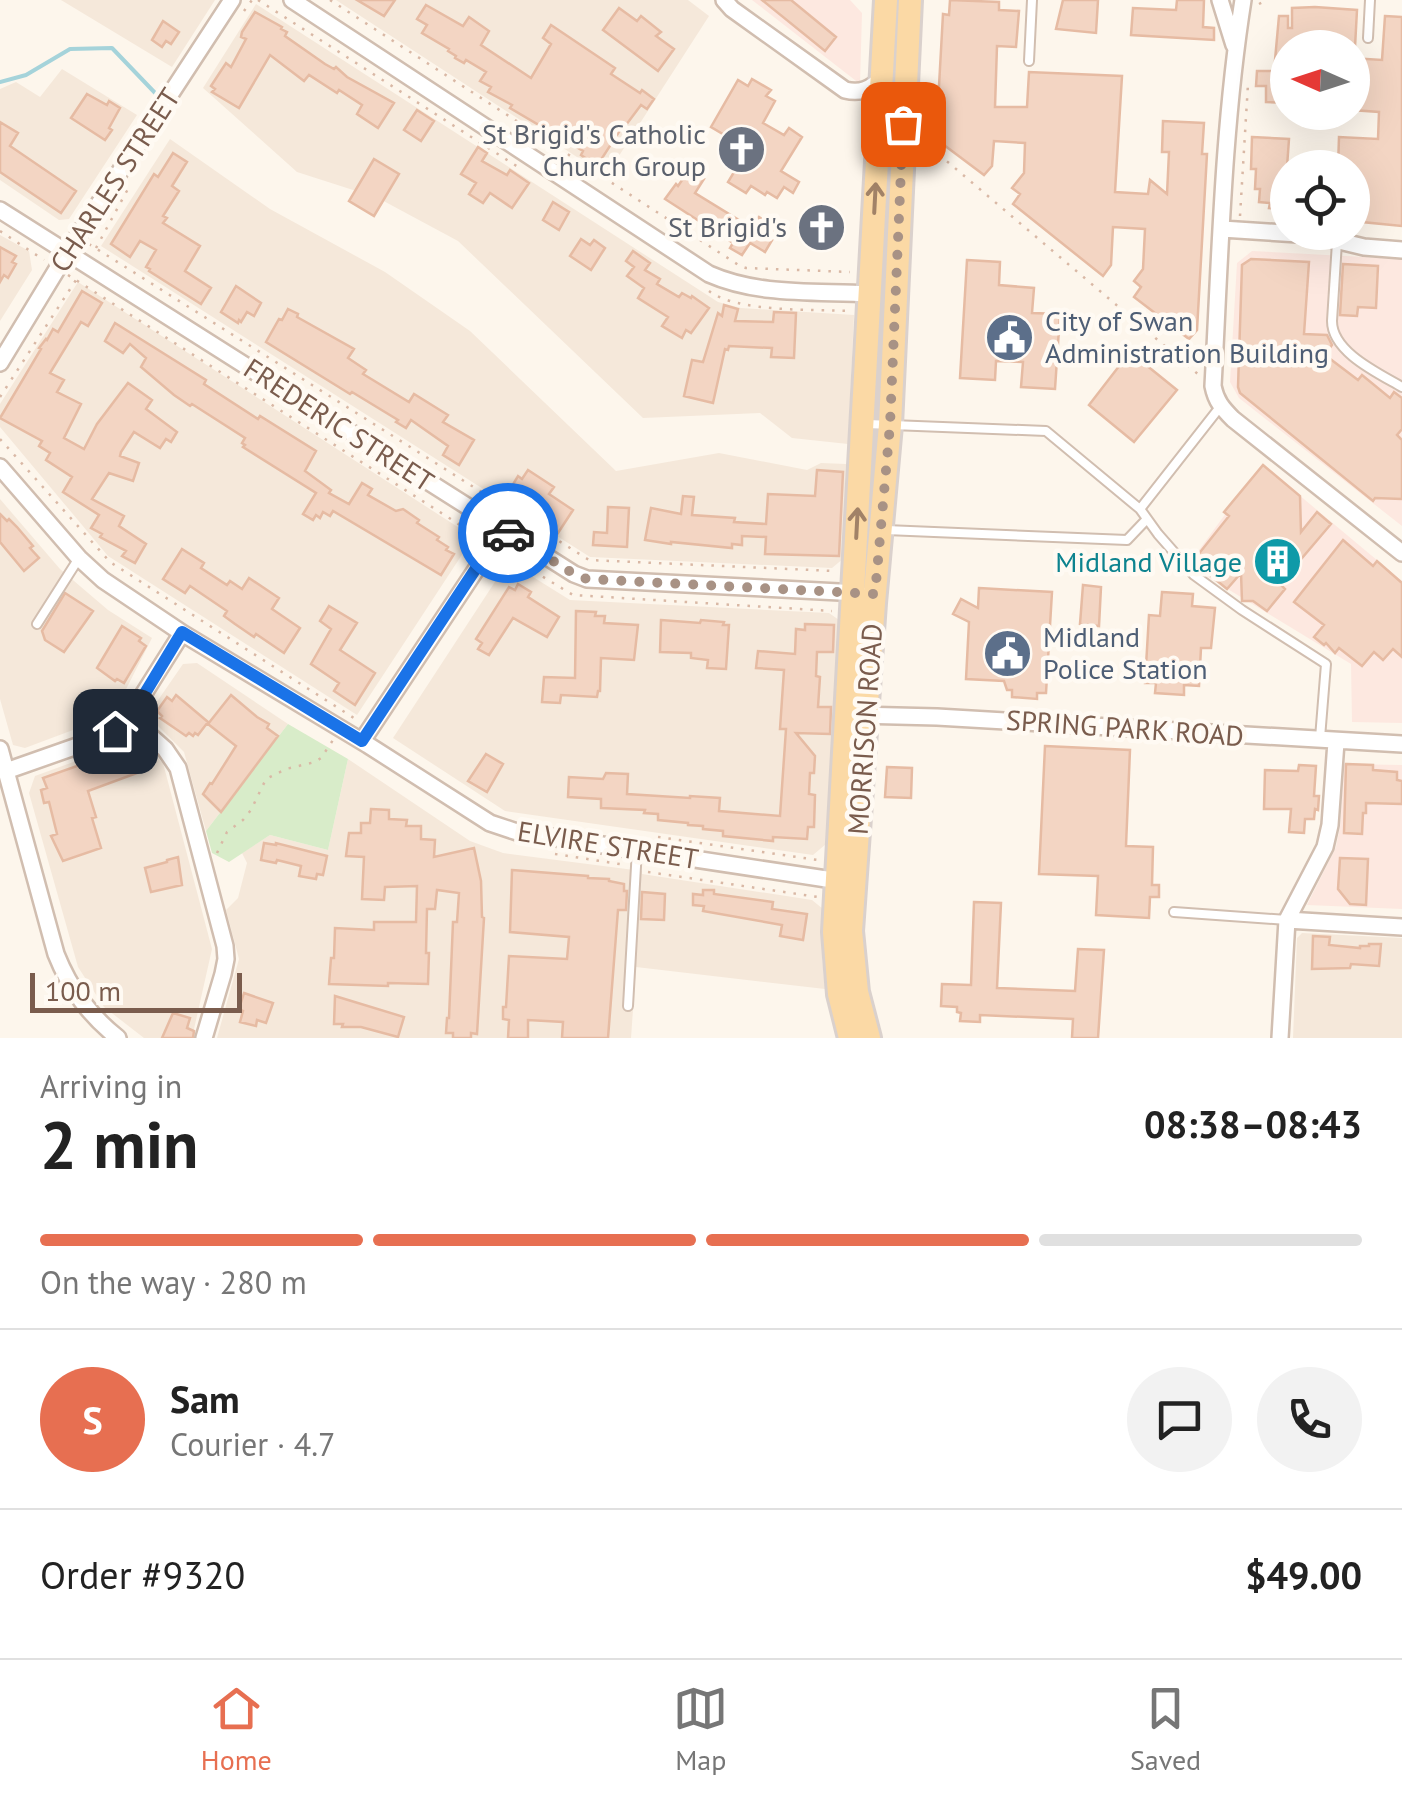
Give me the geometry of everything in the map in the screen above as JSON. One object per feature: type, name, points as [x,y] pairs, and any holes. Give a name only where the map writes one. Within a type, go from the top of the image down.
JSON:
[{"type":"main road","name":"MORRISON ROAD","points":[[850,1038],[839,994],[836,881],[857,715],[862,424],[886,0]]},
{"type":"main road","name":"MORRISON ROAD","points":[[858,586],[882,530],[910,0]]},
{"type":"main road","name":"MORRISON ROAD","points":[[836,881],[851,930],[857,992],[869,1038]]},
{"type":"street","name":"CHARLES STREET","points":[[0,362],[232,0]]},
{"type":"street","points":[[292,0],[709,274],[757,289],[869,294]]},
{"type":"street","points":[[724,0],[845,90],[865,91],[882,78]]},
{"type":"street","points":[[1220,0],[1236,48]]},
{"type":"street","points":[[1248,6],[1236,48],[1212,386],[1220,407],[1402,553]]},
{"type":"street","name":"FREDERIC STREET","points":[[0,210],[574,574],[587,579],[858,586]]},
{"type":"street","points":[[1222,229],[1270,232]]},
{"type":"street","points":[[1370,247],[1402,250]]},
{"type":"street","name":"ELVIRE STREET","points":[[0,467],[102,580],[182,632],[366,735],[490,823],[504,829],[836,881]]},
{"type":"street","points":[[366,735],[502,529]]},
{"type":"street","points":[[6,770],[115,731],[130,718],[182,632]]},
{"type":"street","name":"SPRING PARK ROAD","points":[[857,715],[937,716],[1402,744]]},
{"type":"street","points":[[130,718],[165,748],[178,768],[222,928],[226,960],[204,1038]]},
{"type":"street","points":[[1280,1038],[1287,920],[1325,846],[1330,825],[1328,741]]},
{"type":"street","points":[[0,749],[64,976],[86,1008],[118,1038]]},
{"type":"street","points":[[1287,920],[1402,927]]},
{"type":"lane","points":[[1029,61],[1032,0]]},
{"type":"lane","points":[[1368,30],[1370,0]]},
{"type":"lane","points":[[1336,250],[1332,331],[1364,364],[1402,388]]},
{"type":"lane","points":[[1140,509],[1220,407]]},
{"type":"lane","points":[[862,424],[1046,431],[1140,509],[1194,575],[1326,664],[1328,741]]},
{"type":"lane","points":[[882,530],[1127,540],[1147,519]]},
{"type":"lane","points":[[36,624],[79,558]]},
{"type":"lane","points":[[628,1006],[637,849]]},
{"type":"lane","points":[[1174,912],[1287,920]]},
{"type":"path","points":[[241,15],[252,0]]},
{"type":"path","points":[[330,0],[740,266],[857,272]]},
{"type":"path","points":[[1248,6],[1267,0]]},
{"type":"path","points":[[1240,217],[1248,86]]},
{"type":"path","points":[[914,134],[1212,386]]},
{"type":"path","points":[[96,248],[129,186]]},
{"type":"path","points":[[0,230],[492,545]]},
{"type":"path","points":[[78,236],[588,560],[858,586]]},
{"type":"path","points":[[0,397],[77,279]]},
{"type":"path","points":[[0,439],[110,562],[366,735]]},
{"type":"path","points":[[214,858],[226,832],[251,810],[266,779],[315,762],[333,739]]},
{"type":"path","points":[[650,836],[836,881]]},
{"type":"path","points":[[549,853],[642,871],[836,881]]},
{"type":"shaded area","points":[[61,0],[215,0],[172,67]]},
{"type":"shaded area","points":[[336,0],[688,0],[709,16],[606,176]]},
{"type":"shaded area","points":[[752,0],[850,0],[862,13],[860,84]]},
{"type":"shaded area","points":[[256,4],[718,302],[741,308],[854,315],[848,444],[792,438],[760,413],[643,418],[458,241],[378,198],[297,172],[203,88]]},
{"type":"shaded area","points":[[62,69],[137,115],[69,219],[59,220],[0,180],[0,89],[16,82],[40,97]]},
{"type":"shaded area","points":[[170,139],[270,209],[385,272],[470,331],[616,471],[719,453],[807,470],[821,463],[846,464],[844,558],[832,568],[590,557],[101,246]]},
{"type":"shaded area","points":[[0,235],[29,251],[32,270],[0,321]]},
{"type":"shaded area","points":[[1252,251],[1402,259],[1402,526],[1239,398],[1230,382],[1237,263]]},
{"type":"shaded area","points":[[78,282],[464,531],[467,547],[357,715],[108,556],[0,427],[0,404]]},
{"type":"shaded area","points":[[1262,464],[1402,581],[1402,723],[1352,722],[1351,664],[1208,577],[1191,561]]},
{"type":"shaded area","points":[[0,499],[60,569],[108,610],[152,638],[116,709],[105,718],[25,748],[13,745],[0,699]]},
{"type":"shaded area","points":[[517,567],[570,600],[829,613],[839,620],[826,844],[813,855],[505,811],[393,738],[504,568]]},
{"type":"shaded area","points":[[197,663],[288,724],[206,831],[184,752],[154,722],[154,706],[183,664]]},
{"type":"shaded area","points":[[131,741],[139,742],[163,763],[212,949],[192,1038],[144,1038],[104,1007],[78,967],[29,793],[35,776]]},
{"type":"shaded area","points":[[348,759],[470,841],[503,853],[642,871],[812,900],[823,909],[825,989],[636,967],[631,1038],[217,1038],[239,959],[226,910],[238,898],[247,863],[242,853],[270,835],[328,850]]},
{"type":"shaded area","points":[[1344,764],[1402,765],[1402,909],[1307,905],[1336,847]]},
{"type":"shaded area","points":[[1302,933],[1402,938],[1402,1038],[1293,1038],[1297,938]]},
{"type":"green space","points":[[288,724],[348,759],[328,850],[270,835],[229,862],[212,853],[206,831]]},
{"type":"building","points":[[357,0],[395,0],[384,16]]},
{"type":"building","points":[[762,0],[791,0],[836,37],[825,51]]},
{"type":"building","points":[[950,0],[999,2],[999,10],[1019,11],[1016,47],[997,46],[995,107],[1027,107],[1029,72],[1122,76],[1115,192],[1148,194],[1150,180],[1167,194],[1169,152],[1162,152],[1163,121],[1204,123],[1202,154],[1207,154],[1197,330],[1189,339],[1134,297],[1141,287],[1134,281],[1143,269],[1145,229],[1113,227],[1111,265],[1103,276],[1013,204],[1020,194],[1012,188],[1024,173],[1025,143],[994,141],[992,166],[984,175],[928,133],[937,122],[943,14],[949,15]]},
{"type":"building","points":[[1063,0],[1098,0],[1096,33],[1056,29]]},
{"type":"building","points":[[1177,0],[1204,0],[1203,27],[1214,28],[1214,40],[1131,35],[1133,8],[1176,10]]},
{"type":"building","points":[[426,5],[463,26],[469,17],[489,31],[481,45],[531,78],[551,44],[543,38],[551,25],[615,68],[611,74],[654,99],[647,109],[641,105],[624,124],[597,166],[581,155],[583,151],[488,92],[491,87],[480,81],[486,72],[455,58],[449,49],[422,33],[427,25],[417,19]]},
{"type":"building","points":[[619,8],[637,21],[641,16],[661,32],[656,36],[674,49],[658,71],[603,30]]},
{"type":"building","points":[[1292,8],[1357,10],[1356,30],[1278,30],[1279,16],[1288,16],[1288,28],[1292,28]]},
{"type":"building","points":[[255,12],[282,27],[287,32],[285,36],[325,64],[394,103],[378,128],[357,114],[362,105],[309,75],[304,81],[270,55],[239,108],[212,92],[215,89],[211,86],[226,63],[231,67],[246,39],[241,37],[242,32]]},
{"type":"building","points":[[1385,16],[1402,17],[1402,226],[1370,223],[1370,150],[1339,150],[1339,137],[1378,139],[1379,112],[1370,111],[1370,59],[1382,60]]},
{"type":"building","points":[[163,21],[179,32],[171,44],[166,41],[162,47],[152,40]]},
{"type":"building","points":[[1257,71],[1270,71],[1270,102],[1266,102],[1266,86],[1256,86]]},
{"type":"building","points":[[752,79],[771,90],[766,96],[775,101],[763,123],[784,135],[789,128],[802,137],[781,171],[799,182],[793,193],[784,187],[777,198],[751,186],[746,193],[728,182],[748,149],[711,127],[738,80],[748,86]]},
{"type":"building","points":[[87,94],[120,108],[105,140],[71,118]]},
{"type":"building","points":[[417,110],[434,121],[421,141],[404,130]]},
{"type":"building","points":[[0,122],[18,133],[10,146],[76,191],[61,213],[0,172]]},
{"type":"building","points":[[1252,137],[1289,139],[1288,150],[1270,150],[1270,203],[1259,202],[1256,169],[1251,169]]},
{"type":"building","points":[[478,147],[487,153],[482,161],[507,175],[510,170],[529,183],[512,208],[490,193],[483,203],[469,194],[476,183],[461,174]]},
{"type":"building","points":[[173,153],[187,162],[172,186],[179,191],[163,216],[167,218],[163,223],[200,246],[185,271],[211,288],[201,304],[149,271],[146,267],[156,250],[140,241],[130,257],[111,244],[154,174],[158,177]]},
{"type":"building","points":[[374,159],[399,174],[374,216],[349,201]]},
{"type":"building","points":[[689,170],[704,179],[695,193],[752,228],[759,217],[778,230],[765,252],[750,243],[742,255],[730,248],[733,243],[665,199]]},
{"type":"building","points":[[553,202],[569,212],[559,230],[543,220]]},
{"type":"building","points":[[581,239],[590,245],[594,240],[605,248],[591,270],[570,256]]},
{"type":"building","points":[[0,247],[16,256],[12,262],[16,264],[8,278],[4,275],[0,282]]},
{"type":"building","points":[[633,251],[650,263],[645,270],[660,279],[657,284],[679,297],[682,293],[692,296],[709,308],[691,333],[686,330],[682,338],[662,326],[668,317],[638,298],[644,288],[627,276],[634,267],[626,261]]},
{"type":"building","points":[[1251,259],[1309,262],[1304,334],[1327,335],[1332,345],[1325,355],[1358,380],[1362,375],[1390,398],[1394,392],[1402,398],[1402,429],[1397,435],[1402,440],[1402,499],[1373,501],[1240,393],[1242,265]]},
{"type":"building","name":"City of Swan Administration Building","points":[[967,260],[1000,262],[999,285],[1034,288],[1032,313],[1060,314],[1055,389],[1021,387],[1023,362],[996,361],[995,380],[960,378]]},
{"type":"building","points":[[1343,264],[1378,266],[1376,308],[1358,307],[1357,316],[1340,315]]},
{"type":"building","points":[[236,286],[261,303],[254,316],[247,312],[238,323],[221,312]]},
{"type":"building","points":[[82,291],[102,303],[88,326],[81,322],[50,373],[64,380],[57,392],[81,404],[64,438],[84,449],[97,424],[128,383],[152,400],[146,409],[177,432],[171,442],[166,439],[160,448],[134,432],[120,456],[139,463],[133,481],[109,473],[92,499],[124,516],[119,526],[146,544],[135,563],[122,556],[126,551],[91,528],[99,515],[63,492],[72,477],[46,460],[50,453],[39,446],[42,441],[0,418],[39,348],[53,329],[58,332]]},
{"type":"building","points":[[724,305],[738,309],[735,321],[773,322],[774,312],[796,313],[794,358],[771,357],[772,348],[729,346],[725,349],[713,403],[684,396],[692,360],[703,362]]},
{"type":"building","points":[[288,309],[354,349],[348,358],[366,370],[363,374],[409,402],[414,394],[448,415],[443,422],[474,440],[459,465],[443,455],[448,446],[411,420],[406,428],[266,342]]},
{"type":"building","points":[[115,323],[206,380],[204,384],[258,419],[260,416],[316,451],[305,471],[331,490],[329,493],[349,504],[362,483],[372,489],[368,495],[419,520],[417,523],[439,537],[437,540],[454,554],[441,575],[333,511],[330,516],[323,512],[320,518],[316,515],[313,520],[303,514],[316,493],[243,447],[245,438],[174,395],[141,367],[146,358],[130,344],[123,353],[105,341]]},
{"type":"building","points":[[1130,352],[1177,390],[1134,442],[1089,405]]},
{"type":"building","points":[[1263,465],[1300,496],[1301,532],[1317,512],[1331,524],[1280,584],[1285,589],[1267,611],[1253,601],[1242,601],[1241,573],[1227,589],[1193,561],[1229,516],[1224,512]]},
{"type":"building","points":[[528,470],[554,487],[549,494],[573,510],[558,533],[541,522],[545,516],[509,491],[518,476],[522,479]]},
{"type":"building","points":[[817,470],[843,472],[839,556],[765,554],[766,537],[742,536],[742,545],[732,544],[732,548],[645,540],[651,508],[681,514],[683,496],[694,497],[692,515],[766,524],[768,494],[815,496]]},
{"type":"building","points":[[608,507],[629,508],[627,547],[593,545],[594,532],[607,533]]},
{"type":"building","points":[[0,514],[17,527],[39,558],[24,571],[0,542]]},
{"type":"building","points":[[1343,540],[1373,566],[1377,561],[1402,583],[1402,657],[1393,649],[1383,660],[1374,652],[1362,666],[1339,648],[1335,653],[1314,637],[1324,625],[1294,602]]},
{"type":"building","points":[[182,549],[227,585],[230,581],[242,589],[249,578],[279,598],[272,609],[300,628],[284,653],[235,624],[224,616],[227,611],[190,586],[185,593],[163,579]]},
{"type":"building","points":[[518,584],[531,592],[528,597],[559,617],[547,637],[513,618],[489,655],[478,649],[482,643],[476,639],[509,587],[515,590]]},
{"type":"building","points":[[1083,585],[1101,587],[1099,626],[1080,624]]},
{"type":"building","name":"Midland Police Station","points":[[979,588],[1052,592],[1046,693],[1037,693],[1037,699],[1012,697],[1012,690],[1007,690],[1004,681],[966,679],[969,622],[953,614],[961,599],[978,608]]},
{"type":"building","points":[[1162,592],[1193,594],[1192,606],[1215,608],[1211,648],[1201,648],[1199,686],[1184,685],[1184,695],[1155,693],[1156,683],[1145,683],[1149,615],[1160,616]]},
{"type":"building","points":[[65,593],[93,611],[64,652],[45,640],[42,631]]},
{"type":"building","points":[[329,606],[357,623],[340,650],[375,673],[355,705],[334,691],[339,683],[311,664],[331,629],[320,621]]},
{"type":"building","points":[[576,611],[596,612],[595,616],[605,616],[604,623],[638,625],[634,660],[601,658],[597,697],[561,695],[560,703],[542,702],[544,677],[575,678]]},
{"type":"building","points":[[661,620],[729,625],[726,669],[707,668],[708,660],[691,658],[691,653],[660,652]]},
{"type":"building","points":[[805,624],[834,625],[833,652],[817,652],[816,676],[820,677],[818,707],[831,707],[830,734],[796,733],[815,756],[809,794],[815,795],[814,827],[808,827],[807,839],[773,837],[773,841],[723,836],[723,831],[703,826],[658,820],[658,814],[644,813],[645,810],[601,808],[601,799],[568,797],[569,777],[603,779],[606,773],[628,774],[627,794],[720,798],[719,811],[780,816],[786,729],[780,729],[784,670],[756,668],[758,651],[795,654],[796,629],[805,630]]},
{"type":"building","points":[[122,626],[146,646],[124,683],[97,668]]},
{"type":"building","points":[[176,695],[208,722],[198,735],[186,736],[160,718],[157,711],[167,697],[172,701]]},
{"type":"building","points":[[231,695],[269,724],[267,728],[278,736],[221,812],[203,794],[236,746],[208,724]]},
{"type":"building","points":[[1045,746],[1130,750],[1126,846],[1153,847],[1152,885],[1159,885],[1159,897],[1150,897],[1149,918],[1096,915],[1098,876],[1039,874]]},
{"type":"building","points":[[128,748],[136,754],[141,768],[137,773],[88,791],[101,848],[63,861],[51,836],[57,834],[49,802],[44,803],[41,790],[47,788],[43,778]]},
{"type":"building","points":[[486,754],[503,764],[487,792],[468,781]]},
{"type":"building","points":[[1346,764],[1373,765],[1373,770],[1397,772],[1397,780],[1402,781],[1402,804],[1366,803],[1362,834],[1344,833]]},
{"type":"building","points":[[1299,765],[1316,766],[1314,796],[1319,796],[1314,819],[1305,819],[1304,833],[1289,832],[1291,809],[1264,809],[1265,770],[1298,771]]},
{"type":"building","points":[[887,767],[912,768],[911,798],[885,797]]},
{"type":"building","points":[[371,809],[389,810],[389,819],[407,820],[406,826],[421,826],[421,839],[435,840],[434,857],[474,848],[484,918],[477,1034],[471,1033],[471,1038],[453,1038],[453,1033],[446,1033],[453,922],[457,922],[459,893],[437,890],[435,909],[427,909],[428,984],[329,984],[335,928],[374,930],[374,922],[416,922],[417,886],[385,887],[384,900],[362,899],[364,857],[346,856],[349,833],[361,833],[361,823],[370,823]]},
{"type":"building","points":[[264,843],[327,856],[323,875],[317,874],[316,879],[299,876],[301,866],[261,860]]},
{"type":"building","points":[[178,857],[182,885],[151,892],[145,868]]},
{"type":"building","points":[[1340,858],[1368,859],[1366,905],[1350,904],[1338,889]]},
{"type":"building","points":[[512,870],[588,876],[624,884],[626,910],[618,910],[608,1038],[562,1038],[563,1022],[528,1020],[528,1038],[508,1038],[509,1020],[503,1019],[503,1007],[509,956],[567,959],[569,937],[510,932]]},
{"type":"building","points":[[703,890],[773,902],[772,909],[807,914],[803,940],[780,936],[782,925],[703,911],[704,906],[693,905],[693,894],[703,895]]},
{"type":"building","points":[[642,892],[665,894],[664,920],[641,919]]},
{"type":"building","points":[[974,902],[1001,903],[997,988],[1075,991],[1078,949],[1104,950],[1098,1038],[1072,1038],[1073,1019],[980,1015],[980,1022],[960,1021],[957,1007],[941,1006],[942,984],[971,985]]},
{"type":"building","points":[[1313,936],[1330,937],[1329,945],[1360,948],[1381,944],[1379,966],[1351,964],[1350,968],[1312,969]]},
{"type":"building","points":[[244,993],[273,1003],[266,1023],[257,1020],[256,1026],[240,1022]]},
{"type":"building","points":[[335,996],[404,1017],[398,1037],[334,1024]]},
{"type":"building","points":[[173,1013],[190,1018],[187,1028],[194,1031],[193,1038],[162,1038]]},
{"type":"waterway","points":[[0,82],[26,75],[70,49],[112,48],[158,96]]},
{"type":"way so far","points":[[508,533],[587,579],[875,594],[890,425],[903,124]]},
{"type":"place","name":"St Brigid's Catholic Church Group","points":[[741,150]]},
{"type":"place","name":"St Brigid's","points":[[822,227]]},
{"type":"place","name":"City of Swan Administration Building","points":[[1010,337]]},
{"type":"place","name":"Midland Village","points":[[1277,562]]},
{"type":"place","name":"Midland Police Station","points":[[1008,653]]},
{"type":"route","points":[[115,731],[130,718],[182,632],[362,741],[502,529],[508,533]]}]
